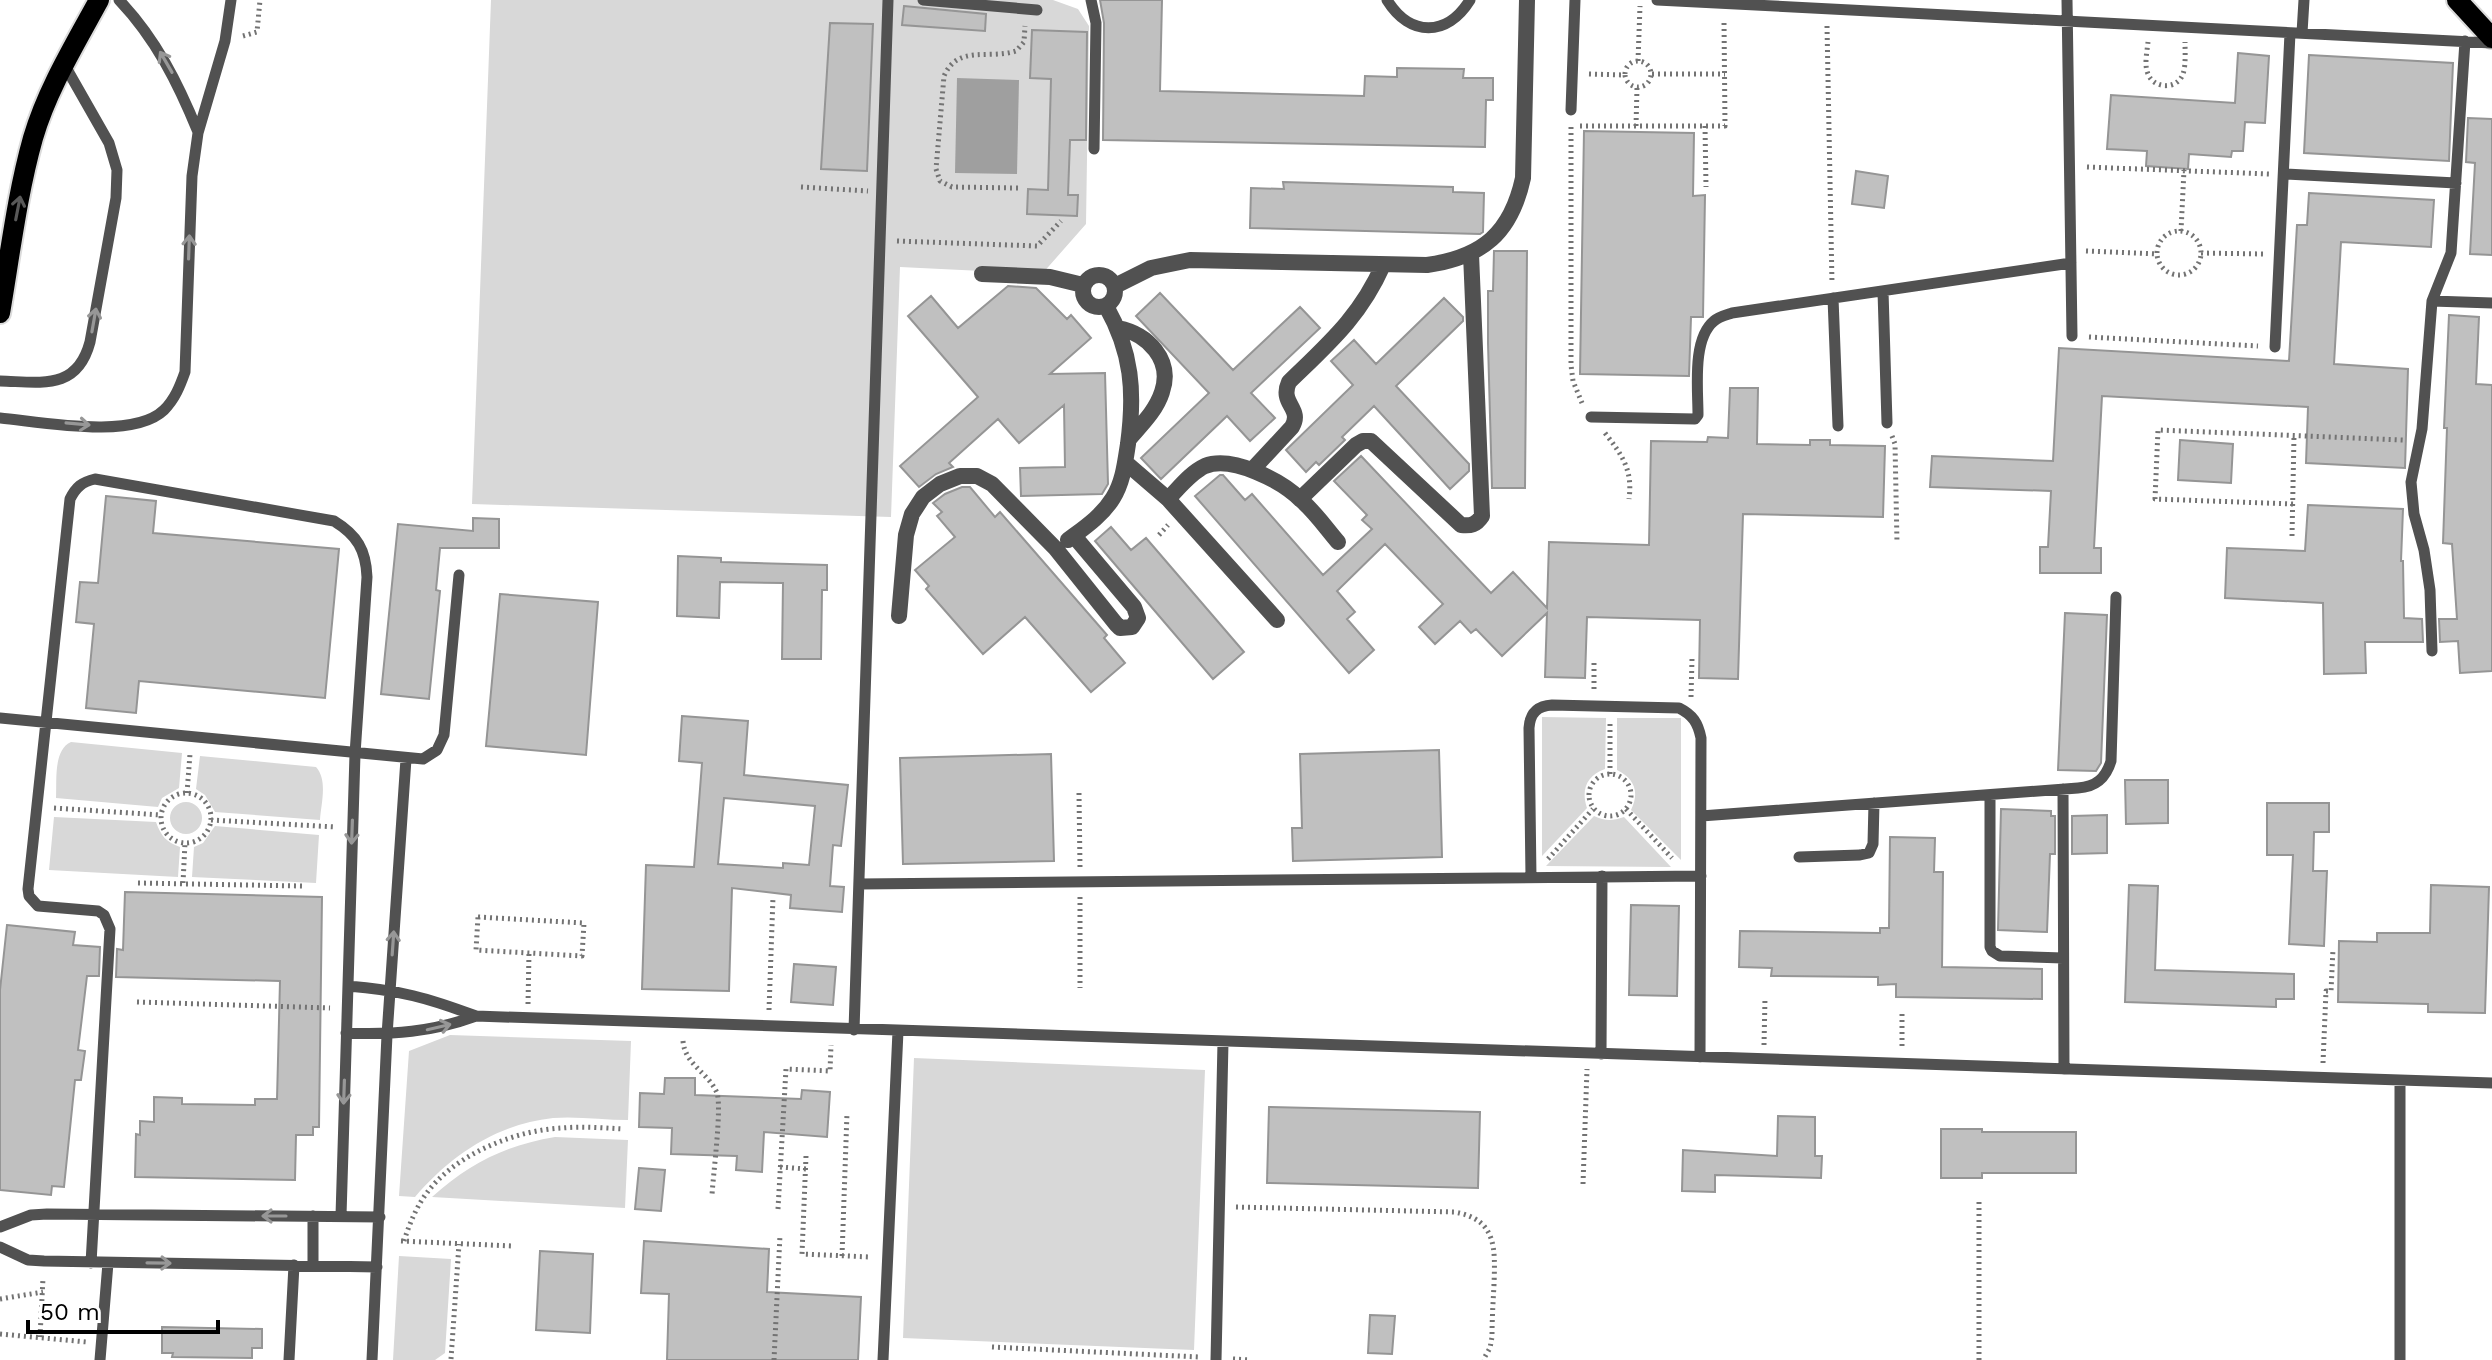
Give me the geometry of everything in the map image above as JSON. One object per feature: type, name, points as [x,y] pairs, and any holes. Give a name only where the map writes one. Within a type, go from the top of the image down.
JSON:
[{"type":"main road","points":[[0,313],[17,209],[34,136],[64,64],[99,0]]},
{"type":"main road","points":[[2457,0],[2492,40]]},
{"type":"main road","points":[[2473,0],[2492,22]]},
{"type":"street","points":[[1115,286],[1151,268],[1190,260],[1427,265],[1450,262],[1471,254],[1491,241],[1507,223],[1518,201],[1523,178],[1527,0]]},
{"type":"street","points":[[1300,499],[1356,445],[1371,441],[1461,525],[1477,523],[1482,516],[1471,254]]},
{"type":"street","points":[[1252,470],[1296,421],[1295,413],[1286,399],[1285,390],[1289,382],[1350,322],[1374,286],[1383,265]]},
{"type":"street","points":[[982,274],[1050,277],[1083,285]]},
{"type":"street","points":[[1103,275],[1115,286],[1114,298],[1106,306],[1093,306],[1084,298],[1083,285],[1091,276],[1103,275]]},
{"type":"street","points":[[1056,549],[1102,512],[1121,481],[1125,462],[1132,397],[1131,375],[1118,328],[1106,306]]},
{"type":"street","points":[[1118,328],[1131,331],[1153,345],[1164,369],[1161,394],[1129,439]]},
{"type":"street","points":[[1125,462],[1168,499],[1277,620]]},
{"type":"street","points":[[1168,499],[1192,474],[1206,465],[1222,463],[1252,470],[1300,499],[1338,542]]},
{"type":"street","points":[[899,616],[906,535],[912,514],[923,497],[940,484],[960,476],[977,476],[992,484],[1056,549],[1120,628],[1132,627],[1138,618],[1137,612],[1074,536]]},
{"type":"street","points":[[1109,615],[1128,600]]},
{"type":"lane","points":[[119,0],[160,51],[180,88],[198,133]]},
{"type":"lane","points":[[0,418],[121,427],[143,423],[163,411],[177,393],[185,372],[192,176],[198,133],[225,41],[231,0]]},
{"type":"lane","points":[[854,1030],[888,0]]},
{"type":"lane","points":[[923,0],[1031,9]]},
{"type":"lane","points":[[1091,0],[1096,23],[1094,149]]},
{"type":"lane","points":[[1387,0],[1397,15],[1411,25],[1429,28],[1447,24],[1462,14],[1470,0]]},
{"type":"lane","points":[[1571,110],[1575,0]]},
{"type":"lane","points":[[1657,0],[2492,40]]},
{"type":"lane","points":[[1928,0],[1928,14]]},
{"type":"lane","points":[[2067,0],[2072,336]]},
{"type":"lane","points":[[2275,347],[2284,174],[2296,33],[2304,0]]},
{"type":"lane","points":[[2432,651],[2428,570],[2411,482],[2420,441],[2432,301],[2451,253],[2465,41]]},
{"type":"lane","points":[[0,381],[60,381],[75,373],[85,359],[90,342],[116,198],[117,170],[109,143],[64,64]]},
{"type":"lane","points":[[2284,174],[2456,183]]},
{"type":"lane","points":[[1591,417],[1694,420],[1698,415],[1699,351],[1703,334],[1715,320],[1732,313],[1883,291],[2071,256]]},
{"type":"lane","points":[[1883,291],[1887,423]]},
{"type":"lane","points":[[1833,298],[1838,426]]},
{"type":"lane","points":[[2432,301],[2492,303]]},
{"type":"lane","points":[[91,1263],[110,929],[104,915],[98,911],[38,906],[29,896],[28,889],[70,499],[83,482],[95,479],[334,521],[349,530],[360,544],[366,560],[352,828],[341,1216]]},
{"type":"lane","points":[[0,718],[423,759],[437,750],[441,743],[459,575]]},
{"type":"lane","points":[[1701,816],[2088,787],[2104,778],[2111,761],[2116,597]]},
{"type":"lane","points":[[1531,877],[1530,719],[1535,711],[1543,706],[1611,706],[1679,708],[1691,714],[1701,738],[1701,816],[1695,876],[1700,1057]]},
{"type":"lane","points":[[372,1360],[387,1035],[406,759]]},
{"type":"lane","points":[[2063,789],[2064,1069]]},
{"type":"lane","points":[[1990,795],[1990,947],[2000,956],[2063,958]]},
{"type":"lane","points":[[1799,857],[1869,853],[1873,844],[1874,803]]},
{"type":"lane","points":[[1601,1054],[1602,876]]},
{"type":"lane","points":[[859,884],[1695,876]]},
{"type":"lane","points":[[348,986],[390,989],[435,1000],[476,1016]]},
{"type":"lane","points":[[346,1033],[387,1035],[432,1029],[476,1016],[2492,1083]]},
{"type":"lane","points":[[883,1360],[898,1031]]},
{"type":"lane","points":[[1216,1359],[1223,1042]]},
{"type":"lane","points":[[2400,1080],[2400,1360]]},
{"type":"lane","points":[[0,1227],[31,1215],[380,1217]]},
{"type":"lane","points":[[313,1216],[313,1265]]},
{"type":"lane","points":[[0,1247],[28,1260],[44,1261],[377,1267]]},
{"type":"lane","points":[[100,1360],[108,1263]]},
{"type":"lane","points":[[289,1360],[294,1265]]},
{"type":"path","points":[[225,41],[257,32],[260,0]]},
{"type":"path","points":[[1638,61],[1640,0]]},
{"type":"path","points":[[1629,499],[1629,468],[1622,454],[1591,417],[1573,381],[1571,125],[1725,126],[1724,4]]},
{"type":"path","points":[[1018,188],[952,187],[940,181],[936,169],[944,76],[948,66],[965,56],[1016,51],[1024,42],[1031,9]]},
{"type":"path","points":[[1827,9],[1833,298]]},
{"type":"path","points":[[2149,25],[2146,71],[2156,84],[2163,86],[2178,81],[2183,74],[2186,27]]},
{"type":"path","points":[[1638,61],[1648,64],[1652,74],[1648,84],[1637,88],[1626,82],[1624,75],[1628,65],[1638,61]]},
{"type":"path","points":[[1572,74],[1624,75]]},
{"type":"path","points":[[1652,74],[1725,74]]},
{"type":"path","points":[[1636,126],[1637,88]]},
{"type":"path","points":[[1705,126],[1706,187]]},
{"type":"path","points":[[2070,166],[2284,174]]},
{"type":"path","points":[[2181,231],[2184,170]]},
{"type":"path","points":[[801,187],[882,192]]},
{"type":"path","points":[[880,241],[1037,246],[1061,221]]},
{"type":"path","points":[[2181,231],[2196,238],[2201,253],[2195,269],[2180,275],[2164,269],[2157,254],[2164,238],[2181,231]]},
{"type":"path","points":[[2201,253],[2280,254]]},
{"type":"path","points":[[2071,256],[2157,254]]},
{"type":"path","points":[[2072,336],[2275,347]]},
{"type":"path","points":[[1887,423],[1895,444],[1897,543]]},
{"type":"path","points":[[2293,504],[2155,499],[2158,430],[2420,441]]},
{"type":"path","points":[[2292,536],[2294,436]]},
{"type":"path","points":[[1594,659],[1594,706]]},
{"type":"path","points":[[1691,714],[1692,659]]},
{"type":"path","points":[[1610,774],[1611,706]]},
{"type":"path","points":[[187,793],[191,738]]},
{"type":"path","points":[[1610,774],[1625,780],[1631,794],[1626,809],[1606,816],[1593,809],[1588,794],[1590,786],[1601,775],[1610,774]]},
{"type":"path","points":[[187,793],[195,795],[207,805],[211,820],[200,839],[185,843],[164,831],[161,815],[170,799],[187,793]]},
{"type":"path","points":[[37,807],[161,815]]},
{"type":"path","points":[[1531,877],[1593,809]]},
{"type":"path","points":[[1626,809],[1695,876]]},
{"type":"path","points":[[211,820],[352,828]]},
{"type":"path","points":[[183,883],[185,843]]},
{"type":"path","points":[[138,883],[302,886]]},
{"type":"path","points":[[768,1027],[773,897]]},
{"type":"path","points":[[478,917],[584,923],[582,956],[529,953],[476,950],[478,917]]},
{"type":"path","points":[[2322,1077],[2326,991],[2331,991],[2333,949]]},
{"type":"path","points":[[528,1018],[529,953]]},
{"type":"path","points":[[1764,1059],[1765,998]]},
{"type":"path","points":[[137,1002],[347,1008]]},
{"type":"path","points":[[1901,1064],[1902,1011]]},
{"type":"path","points":[[683,1024],[686,1057],[711,1084],[719,1101],[712,1195]]},
{"type":"path","points":[[778,1209],[786,1069],[830,1071],[832,1029]]},
{"type":"path","points":[[1583,1184],[1587,1053]]},
{"type":"path","points":[[842,1256],[847,1113]]},
{"type":"path","points":[[404,1241],[417,1208],[427,1193],[438,1180],[474,1154],[516,1137],[562,1127],[624,1129]]},
{"type":"path","points":[[806,1156],[802,1254],[888,1258]]},
{"type":"path","points":[[780,1167],[806,1169]]},
{"type":"path","points":[[1979,1202],[1979,1360]]},
{"type":"path","points":[[1220,1207],[1454,1212],[1475,1218],[1484,1225],[1494,1245],[1492,1337],[1483,1360]]},
{"type":"path","points":[[774,1360],[780,1235]]},
{"type":"path","points":[[379,1240],[512,1246]]},
{"type":"path","points":[[458,1360],[450,1360],[459,1244]]},
{"type":"path","points":[[40,1337],[44,1261]]},
{"type":"path","points":[[0,1299],[43,1292]]},
{"type":"path","points":[[0,1334],[102,1343]]},
{"type":"path","points":[[992,1347],[1251,1360]]},
{"type":"shaded area","points":[[491,0],[1053,0],[1078,9],[1089,26],[1086,224],[1042,274],[900,267],[891,517],[472,504]]},
{"type":"shaded area","points":[[957,78],[1019,80],[1017,174],[955,173]]},
{"type":"shaded area","points":[[1542,717],[1606,718],[1605,769],[1587,784],[1587,808],[1542,856]]},
{"type":"shaded area","points":[[1617,718],[1681,718],[1681,860],[1631,810],[1634,786],[1628,777],[1617,770]]},
{"type":"shaded area","points":[[71,742],[182,753],[179,788],[162,798],[158,807],[56,798],[59,759],[65,746]]},
{"type":"shaded area","points":[[200,756],[316,767],[323,785],[320,820],[215,812],[205,795],[196,789]]},
{"type":"shaded area","points":[[186,802],[197,807],[202,818],[197,829],[186,834],[175,829],[170,818],[175,807]]},
{"type":"shaded area","points":[[1594,816],[1609,820],[1624,817],[1671,867],[1546,866]]},
{"type":"shaded area","points":[[54,817],[156,822],[165,838],[180,847],[178,877],[49,870]]},
{"type":"shaded area","points":[[215,826],[319,835],[316,883],[192,877],[194,847],[203,843]]},
{"type":"shaded area","points":[[450,1035],[631,1041],[628,1120],[553,1118],[513,1127],[460,1155],[415,1197],[399,1196],[409,1051]]},
{"type":"shaded area","points":[[914,1058],[1205,1070],[1194,1350],[903,1338]]},
{"type":"shaded area","points":[[555,1137],[628,1140],[625,1208],[432,1197],[489,1158],[520,1145]]},
{"type":"shaded area","points":[[399,1256],[451,1259],[445,1353],[435,1360],[393,1360]]},
{"type":"building","points":[[1100,0],[1162,0],[1160,91],[1364,96],[1365,76],[1397,77],[1397,68],[1464,69],[1463,78],[1493,78],[1493,100],[1486,100],[1485,147],[1103,140],[1104,23]]},
{"type":"building","points":[[904,6],[986,14],[985,31],[902,25]]},
{"type":"building","points":[[830,23],[873,24],[867,171],[821,169]]},
{"type":"building","points":[[1032,30],[1087,32],[1086,140],[1070,140],[1068,195],[1078,195],[1077,216],[1027,214],[1028,189],[1048,190],[1051,79],[1030,78]]},
{"type":"building","points":[[2238,53],[2269,56],[2265,123],[2245,122],[2243,151],[2232,151],[2231,157],[2189,154],[2188,169],[2146,166],[2147,151],[2107,149],[2111,95],[2235,103]]},
{"type":"building","points":[[2309,55],[2453,63],[2449,161],[2304,153]]},
{"type":"building","points":[[2468,118],[2492,119],[2492,255],[2470,254],[2475,163],[2466,162]]},
{"type":"building","points":[[1584,131],[1694,133],[1693,196],[1705,195],[1703,317],[1691,317],[1689,376],[1580,374]]},
{"type":"building","points":[[1856,171],[1888,176],[1884,208],[1852,204]]},
{"type":"building","points":[[1283,182],[1453,187],[1453,192],[1484,193],[1483,232],[1250,228],[1251,188],[1284,189]]},
{"type":"building","points":[[2309,193],[2434,200],[2431,247],[2341,242],[2334,364],[2408,369],[2405,468],[2306,463],[2308,407],[2102,396],[2094,548],[2101,548],[2101,573],[2040,573],[2040,547],[2048,547],[2051,491],[1930,487],[1932,456],[2053,461],[2059,348],[2289,361],[2297,225],[2307,225]]},
{"type":"building","points":[[1494,251],[1527,251],[1525,488],[1492,488],[1488,291],[1493,291]]},
{"type":"building","points":[[1008,286],[1036,288],[1067,319],[1071,315],[1091,338],[1050,374],[1105,373],[1108,484],[1102,494],[1021,496],[1020,468],[1065,467],[1064,405],[1019,443],[998,419],[949,463],[953,467],[936,474],[919,487],[900,466],[978,397],[908,316],[931,296],[958,328]]},
{"type":"building","points":[[1160,293],[1233,370],[1300,307],[1320,328],[1251,393],[1275,418],[1250,441],[1227,416],[1161,479],[1141,458],[1209,393],[1136,316]]},
{"type":"building","points":[[1444,298],[1463,317],[1463,321],[1396,386],[1469,464],[1469,471],[1450,489],[1374,406],[1342,437],[1345,440],[1319,465],[1316,462],[1306,472],[1286,450],[1353,385],[1331,361],[1354,340],[1376,364]]},
{"type":"building","points":[[2449,315],[2479,317],[2476,384],[2492,385],[2492,671],[2460,673],[2458,641],[2440,642],[2439,619],[2457,619],[2452,544],[2443,543]]},
{"type":"building","points":[[1730,388],[1758,388],[1757,444],[1810,445],[1810,440],[1830,440],[1830,445],[1885,446],[1883,517],[1743,514],[1738,679],[1699,678],[1700,620],[1587,617],[1585,678],[1545,677],[1547,613],[1502,656],[1476,629],[1471,633],[1460,621],[1435,644],[1419,627],[1443,604],[1385,544],[1337,591],[1355,612],[1347,619],[1374,650],[1349,673],[1195,496],[1223,475],[1245,500],[1252,494],[1323,575],[1372,529],[1362,520],[1367,515],[1334,481],[1361,456],[1491,593],[1513,572],[1547,608],[1549,542],[1649,545],[1651,441],[1707,442],[1708,437],[1728,438]]},
{"type":"building","points":[[2180,440],[2233,444],[2231,483],[2178,480]]},
{"type":"building","points":[[962,487],[970,487],[995,517],[1000,512],[1107,635],[1104,638],[1125,663],[1091,692],[1025,617],[983,654],[926,589],[929,586],[915,570],[955,537],[937,516],[942,512],[933,503]]},
{"type":"building","points":[[106,496],[156,501],[153,533],[339,549],[325,698],[139,681],[136,713],[86,708],[94,624],[76,622],[80,582],[98,583]]},
{"type":"building","points":[[2308,505],[2403,509],[2401,561],[2404,618],[2422,619],[2423,642],[2365,642],[2366,673],[2324,674],[2323,603],[2225,598],[2227,548],[2305,551]]},
{"type":"building","points":[[473,518],[499,519],[499,548],[440,548],[436,590],[440,591],[429,699],[381,694],[398,524],[473,531]]},
{"type":"building","points":[[1111,527],[1131,550],[1146,538],[1244,652],[1213,679],[1095,541]]},
{"type":"building","points":[[678,556],[721,558],[721,562],[827,565],[827,590],[822,590],[821,659],[782,659],[783,583],[720,582],[719,618],[677,616]]},
{"type":"building","points":[[500,594],[598,602],[586,755],[486,746]]},
{"type":"building","points":[[2065,613],[2107,615],[2101,763],[2096,771],[2058,770]]},
{"type":"building","points":[[682,716],[748,721],[744,775],[848,785],[841,846],[833,845],[830,886],[844,887],[842,912],[790,908],[791,895],[732,888],[729,991],[642,989],[646,865],[694,867],[702,763],[679,761]],"holes":[[[724,798],[815,806],[809,865],[783,863],[783,868],[718,864]]]},
{"type":"building","points":[[1439,750],[1442,857],[1293,861],[1292,828],[1302,828],[1300,754]]},
{"type":"building","points":[[1051,754],[1054,861],[903,864],[900,758]]},
{"type":"building","points":[[2125,780],[2168,780],[2168,823],[2126,824]]},
{"type":"building","points":[[2267,803],[2329,803],[2329,832],[2314,832],[2313,871],[2327,871],[2324,946],[2289,944],[2293,855],[2267,855]]},
{"type":"building","points":[[2001,809],[2051,811],[2051,816],[2055,816],[2055,854],[2050,854],[2047,932],[1998,930]]},
{"type":"building","points":[[2107,815],[2107,853],[2072,854],[2072,816]]},
{"type":"building","points":[[1890,837],[1935,838],[1934,872],[1943,872],[1942,967],[2042,969],[2042,999],[1896,997],[1896,984],[1878,985],[1878,977],[1771,976],[1772,968],[1739,967],[1740,931],[1880,933],[1880,928],[1889,928]]},
{"type":"building","points":[[2129,885],[2158,886],[2155,970],[2294,974],[2294,999],[2276,999],[2276,1007],[2125,1002]]},
{"type":"building","points":[[2431,885],[2489,887],[2485,1013],[2428,1012],[2428,1004],[2338,1002],[2339,941],[2377,942],[2377,933],[2430,933]]},
{"type":"building","points":[[125,892],[322,897],[319,1127],[313,1127],[313,1135],[296,1135],[295,1180],[135,1177],[136,1134],[140,1135],[140,1121],[154,1122],[154,1097],[182,1098],[182,1104],[255,1105],[255,1099],[277,1099],[280,981],[116,977],[117,949],[123,950]]},
{"type":"building","points":[[1631,905],[1679,906],[1677,996],[1629,995]]},
{"type":"building","points":[[7,925],[75,932],[73,945],[100,947],[99,976],[87,976],[78,1050],[85,1051],[81,1080],[75,1080],[64,1187],[52,1186],[51,1195],[0,1190],[0,990]]},
{"type":"building","points":[[794,964],[836,967],[833,1005],[791,1002]]},
{"type":"building","points":[[665,1078],[695,1078],[695,1095],[801,1099],[802,1090],[830,1092],[827,1137],[764,1132],[762,1172],[736,1170],[737,1156],[671,1154],[672,1128],[639,1127],[640,1093],[664,1094]]},
{"type":"building","points":[[1269,1107],[1480,1112],[1478,1188],[1267,1183]]},
{"type":"building","points":[[1778,1116],[1815,1117],[1815,1156],[1822,1156],[1821,1178],[1715,1175],[1715,1192],[1682,1191],[1683,1150],[1777,1156]]},
{"type":"building","points":[[1941,1129],[2076,1132],[2076,1173],[1982,1173],[1982,1178],[1941,1178]]},
{"type":"building","points":[[639,1168],[665,1170],[661,1211],[635,1209]]},
{"type":"building","points":[[644,1241],[769,1249],[767,1292],[861,1297],[858,1360],[667,1360],[669,1294],[641,1293]]},
{"type":"building","points":[[540,1251],[593,1254],[590,1333],[536,1330]]},
{"type":"building","points":[[1370,1315],[1395,1316],[1392,1354],[1368,1353]]},
{"type":"building","points":[[162,1327],[262,1329],[262,1348],[252,1348],[252,1358],[172,1357],[173,1353],[162,1353]]}]
